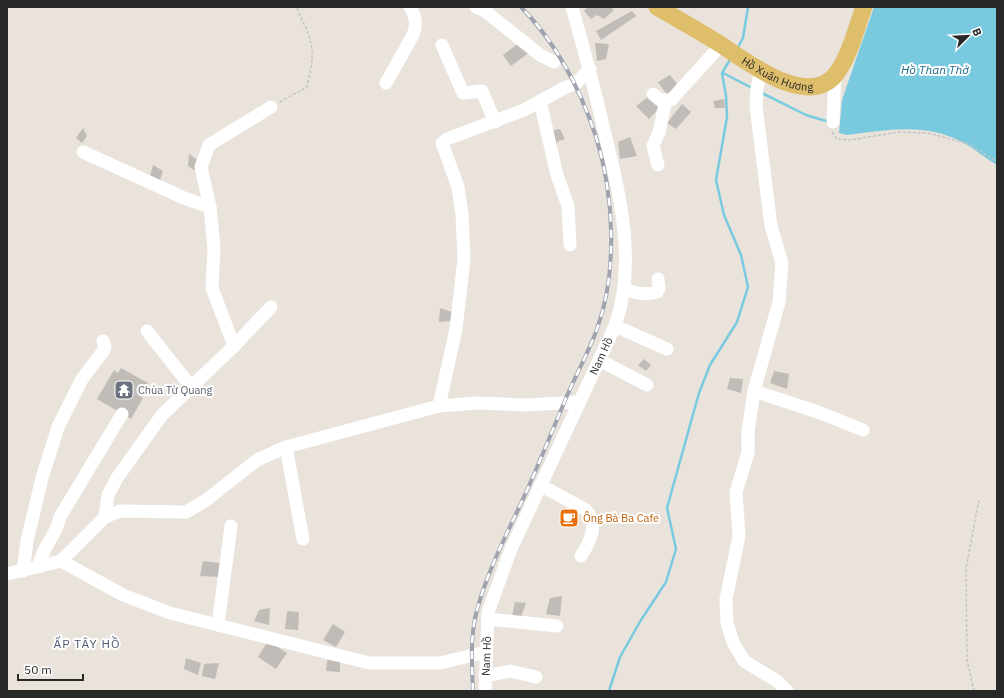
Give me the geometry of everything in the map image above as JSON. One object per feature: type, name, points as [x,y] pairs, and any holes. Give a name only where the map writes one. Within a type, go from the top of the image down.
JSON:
[{"type":"main road","name":"Hồ Xuân Hương","points":[[657,7],[724,47],[757,69],[793,84],[812,87],[820,86],[836,75],[846,56],[864,7]]},
{"type":"street","points":[[386,83],[414,35],[416,21],[410,7]]},
{"type":"street","points":[[476,7],[485,11],[540,55],[554,62]]},
{"type":"street","name":"Nam Hồ","points":[[485,691],[488,618],[498,581],[578,402],[615,326],[621,309],[625,289],[625,234],[615,176],[590,69],[572,7]]},
{"type":"street","points":[[442,45],[463,93],[482,91],[495,122]]},
{"type":"street","points":[[653,94],[660,100],[672,100],[724,47]]},
{"type":"street","points":[[439,406],[456,328],[464,259],[462,214],[458,187],[442,143],[447,139],[495,122],[564,88],[576,84],[590,69]]},
{"type":"street","points":[[757,69],[756,106],[771,226],[782,263],[779,302],[754,391],[748,432],[748,453],[736,492],[740,536],[726,599],[727,623],[733,642],[744,661],[777,681],[787,691]]},
{"type":"street","points":[[833,122],[836,75]]},
{"type":"street","points":[[658,165],[653,146],[659,132],[666,100]]},
{"type":"street","points":[[540,101],[557,175],[568,206],[570,245]]},
{"type":"street","points":[[234,346],[212,288],[214,248],[210,207],[201,166],[209,145],[271,107]]},
{"type":"street","points":[[83,152],[184,198],[210,207]]},
{"type":"street","points":[[625,289],[635,293],[652,294],[657,292],[659,288],[658,279]]},
{"type":"street","points":[[105,518],[108,495],[117,478],[162,415],[192,388],[271,307]]},
{"type":"street","points":[[615,326],[667,349]]},
{"type":"street","points":[[147,330],[192,388]]},
{"type":"street","points":[[22,571],[27,541],[42,478],[58,427],[82,379],[104,350],[105,347],[103,341]]},
{"type":"street","points":[[599,360],[647,385]]},
{"type":"street","points":[[754,391],[818,412],[863,430]]},
{"type":"street","points":[[7,574],[61,562],[105,518],[120,511],[186,512],[205,500],[257,460],[286,446],[439,406],[477,403],[526,405],[578,402]]},
{"type":"street","points":[[39,567],[40,557],[59,524],[60,517],[122,414]]},
{"type":"street","points":[[286,446],[303,539]]},
{"type":"street","points":[[540,485],[586,510],[591,515],[592,532],[589,543],[581,556]]},
{"type":"street","points":[[218,625],[231,526]]},
{"type":"street","points":[[61,562],[123,594],[170,614],[369,663],[440,663],[486,652]]},
{"type":"street","points":[[488,618],[557,626]]},
{"type":"street","points":[[485,676],[510,671],[536,677]]},
{"type":"path","points":[[271,107],[307,87],[312,59],[310,39],[300,18],[297,7]]},
{"type":"path","points":[[834,136],[838,139],[850,140],[899,132],[928,132],[969,144],[997,162]]},
{"type":"path","points":[[974,691],[967,660],[966,568],[979,500]]},
{"type":"water","name":"Hồ Than Thở","points":[[874,7],[997,7],[997,165],[964,143],[950,136],[935,132],[906,129],[847,135],[839,133],[842,100]]},
{"type":"building","points":[[588,7],[611,7],[614,10],[604,19],[597,15],[591,19],[584,11]]},
{"type":"building","points":[[632,11],[636,16],[601,40],[596,31]]},
{"type":"building","points":[[520,42],[530,52],[511,66],[503,55]]},
{"type":"building","points":[[595,43],[609,44],[606,59],[597,61]]},
{"type":"building","points":[[670,75],[678,85],[668,96],[658,82]]},
{"type":"building","points":[[648,97],[660,107],[649,119],[636,106]]},
{"type":"building","points":[[724,99],[725,108],[715,108],[713,101]]},
{"type":"building","points":[[682,104],[691,112],[676,129],[667,123]]},
{"type":"building","points":[[83,128],[87,136],[82,143],[76,138]]},
{"type":"building","points":[[560,129],[565,139],[557,142],[557,148],[551,131]]},
{"type":"building","points":[[630,137],[637,156],[620,159],[618,142]]},
{"type":"building","points":[[189,154],[199,161],[200,174],[188,166]]},
{"type":"building","points":[[153,165],[163,171],[160,180],[150,176]]},
{"type":"building","points":[[440,308],[452,312],[452,321],[439,322]]},
{"type":"building","points":[[644,359],[651,365],[646,371],[638,365]]},
{"type":"building","name":"Chùa Từ Quang","points":[[121,368],[148,383],[140,396],[143,398],[131,419],[97,399],[114,370],[118,373]]},
{"type":"building","points":[[774,371],[789,374],[787,389],[770,383]]},
{"type":"building","points":[[730,378],[743,379],[741,393],[727,389]]},
{"type":"building","points":[[203,561],[220,563],[220,577],[200,576]]},
{"type":"building","points":[[562,596],[560,616],[546,614],[550,598]]},
{"type":"building","points":[[515,602],[526,603],[521,617],[512,616]]},
{"type":"building","points":[[270,608],[269,625],[254,621],[259,610]]},
{"type":"building","points":[[287,611],[299,612],[298,630],[285,629]]},
{"type":"building","points":[[333,624],[345,632],[336,647],[323,640]]},
{"type":"building","points":[[268,641],[287,653],[276,669],[258,657]]},
{"type":"building","points":[[186,658],[201,663],[198,675],[184,669]]},
{"type":"building","points":[[327,660],[340,661],[340,672],[326,671]]},
{"type":"building","points":[[219,663],[215,679],[202,676],[204,664]]},
{"type":"waterway","points":[[737,49],[743,38],[748,7]]},
{"type":"waterway","points":[[609,691],[620,657],[641,620],[666,582],[676,549],[667,508],[699,393],[710,365],[737,322],[748,287],[741,255],[724,215],[716,180],[727,117],[726,96],[722,73],[731,58]]},
{"type":"waterway","points":[[723,73],[752,88]]},
{"type":"waterway","points":[[760,92],[806,115],[829,122]]},
{"type":"railway","points":[[473,691],[473,633],[480,599],[496,556],[533,477],[597,329],[604,306],[611,258],[610,208],[607,183],[590,119],[575,84],[556,51],[546,36],[521,7]]},
{"type":"place","name":"Chùa Từ Quang","points":[[124,390]]},
{"type":"place","name":"Ông Bà Ba Cafe","points":[[569,518]]},
{"type":"district","name":"ẤP TÂY HỒ","points":[[87,643]]}]
